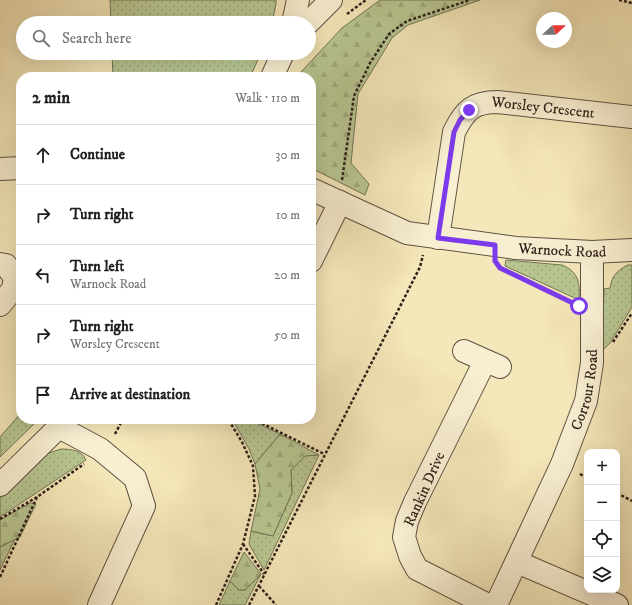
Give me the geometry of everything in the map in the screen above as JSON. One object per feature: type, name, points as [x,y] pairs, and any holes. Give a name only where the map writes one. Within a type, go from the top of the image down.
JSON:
[{"type":"street","points":[[295,16],[298,0]]},
{"type":"street","points":[[315,16],[331,0]]},
{"type":"street","points":[[274,72],[280,60]]},
{"type":"street","name":"Worsley Crescent","points":[[433,237],[454,132],[460,120],[469,110],[482,102],[498,102],[632,117]]},
{"type":"street","points":[[0,169],[16,168]]},
{"type":"street","name":"Warnock Road","points":[[316,191],[407,233],[516,248],[592,252],[632,250]]},
{"type":"street","points":[[316,251],[340,202]]},
{"type":"street","name":"Corrour Road","points":[[496,605],[562,464],[586,402],[592,363],[592,252]]},
{"type":"street","points":[[0,264],[6,265],[15,278],[13,289],[0,305]]},
{"type":"street","name":"Rankin Drive","points":[[464,352],[492,364],[415,502],[407,521],[404,537],[410,556],[417,569],[488,605]]},
{"type":"street","points":[[0,485],[62,424]]},
{"type":"street","points":[[64,424],[100,449],[135,478],[144,506],[99,605]]},
{"type":"street","points":[[517,562],[617,605]]},
{"type":"path","points":[[340,202],[354,96],[370,63],[389,34],[407,21],[470,0]]},
{"type":"path","points":[[619,0],[632,3]]},
{"type":"path","points":[[249,605],[324,454],[420,267],[433,237]]},
{"type":"path","points":[[495,245],[495,261],[500,268],[579,306],[593,308]]},
{"type":"path","points":[[0,519],[37,497],[88,462],[114,436],[120,424]]},
{"type":"path","points":[[216,605],[243,544],[255,496],[253,466],[242,442],[231,424]]},
{"type":"path","points":[[263,424],[324,454]]},
{"type":"path","points":[[620,495],[632,500]]},
{"type":"path","points":[[0,577],[37,497]]},
{"type":"path","points":[[243,544],[264,574]]},
{"type":"path","points":[[259,586],[276,605]]},
{"type":"green space","points":[[110,0],[276,0],[273,16],[111,16]]},
{"type":"green space","points":[[380,0],[480,0],[408,25],[392,38],[358,94],[351,163],[369,184],[365,195],[316,170],[316,72],[301,72],[312,60],[316,60],[316,56],[342,28]]},
{"type":"green space","points":[[112,60],[258,60],[252,72],[113,72]]},
{"type":"green space","points":[[506,260],[562,265],[568,268],[575,275],[579,283],[579,300],[505,266]]},
{"type":"green space","points":[[628,265],[632,265],[632,307],[610,343],[602,351],[604,289],[610,288],[615,274],[620,269]]},
{"type":"green space","points":[[16,419],[16,424],[34,424],[0,457],[0,437]]},
{"type":"green space","points":[[235,424],[259,424],[280,434],[255,464],[249,449]]},
{"type":"green space","points":[[280,434],[319,455],[305,456],[291,470],[292,493],[273,536],[251,531],[260,489],[255,464]]},
{"type":"green space","points":[[61,449],[79,452],[86,460],[0,517],[0,497],[20,481],[49,453]]},
{"type":"green space","points":[[305,455],[319,455],[264,570],[249,544],[251,531],[273,536],[292,493],[291,470]]},
{"type":"green space","points":[[30,503],[36,504],[20,537],[0,547],[0,520]]},
{"type":"green space","points":[[15,539],[0,570],[0,547]]},
{"type":"green space","points":[[244,552],[261,574],[245,590],[239,590],[230,581]]},
{"type":"green space","points":[[261,574],[245,605],[219,605],[230,581],[239,590],[245,590]]},
{"type":"route","points":[[469,110],[460,120],[454,132],[438,238],[495,245],[495,261],[500,268],[579,306]]}]
